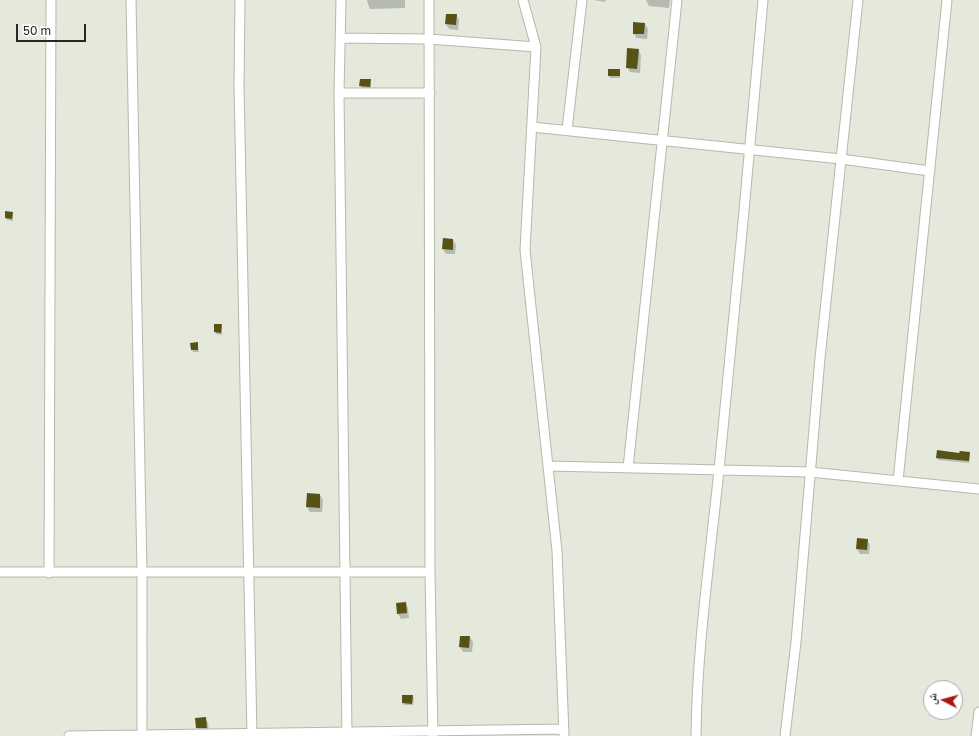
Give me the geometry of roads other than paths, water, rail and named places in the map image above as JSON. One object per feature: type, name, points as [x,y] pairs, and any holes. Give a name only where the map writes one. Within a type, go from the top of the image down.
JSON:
[{"type":"street","points":[[49,573],[51,0]]},
{"type":"street","points":[[131,0],[142,572],[142,735]]},
{"type":"street","points":[[240,0],[239,85],[252,735]]},
{"type":"street","points":[[341,0],[339,94],[347,734]]},
{"type":"street","points":[[429,0],[430,572],[433,734]]},
{"type":"street","points":[[69,736],[564,733],[557,551],[525,250],[536,46],[523,0]]},
{"type":"street","points":[[567,130],[582,0]]},
{"type":"street","points":[[628,468],[677,0]]},
{"type":"street","points":[[696,736],[697,694],[702,634],[719,470],[763,0]]},
{"type":"street","points":[[785,736],[796,642],[820,358],[858,0]]},
{"type":"street","points":[[898,481],[947,0]]},
{"type":"street","points":[[340,38],[429,39],[536,46]]},
{"type":"street","points":[[339,94],[430,93]]},
{"type":"street","points":[[532,126],[841,159],[930,171]]},
{"type":"street","points":[[548,466],[810,472],[979,489]]},
{"type":"street","points":[[0,572],[430,572]]},
{"type":"street","points":[[976,736],[979,712]]}]
